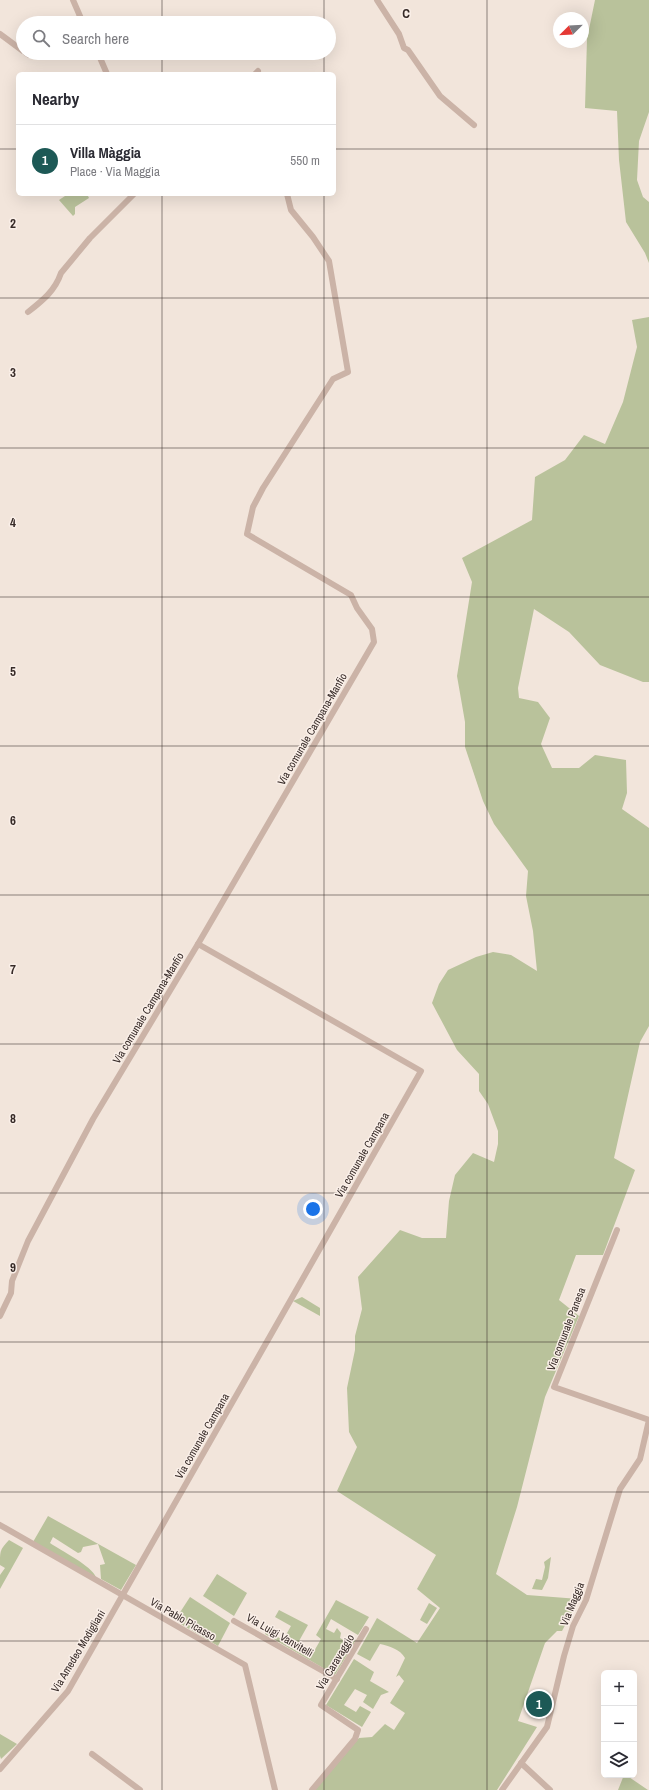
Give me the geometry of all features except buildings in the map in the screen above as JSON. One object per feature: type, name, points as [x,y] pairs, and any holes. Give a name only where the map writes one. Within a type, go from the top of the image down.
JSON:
[{"type":"street","points":[[73,0],[80,16]]},
{"type":"street","points":[[377,0],[399,34],[404,48],[408,50],[440,96],[474,125]]},
{"type":"street","points":[[0,34],[16,46]]},
{"type":"street","points":[[101,60],[106,72]]},
{"type":"street","points":[[28,312],[47,296],[61,273],[90,238],[132,196]]},
{"type":"street","name":"Via comunale Campana-Manfio","points":[[0,1316],[11,1293],[12,1281],[28,1241],[93,1119],[198,944],[374,642],[372,629],[357,608],[351,595],[247,534],[253,507],[263,488],[333,379],[348,372],[329,261],[292,210],[288,196]]},
{"type":"street","name":"Via comunale Campana","points":[[123,1596],[420,1071],[198,944]]},
{"type":"street","name":"Via comunale Panesa","points":[[617,1230],[554,1387],[649,1420]]},
{"type":"street","name":"Via Maggia","points":[[502,1790],[547,1727],[564,1656],[573,1626],[586,1600],[620,1489],[640,1459],[649,1420]]},
{"type":"street","name":"Via Pablo Picasso","points":[[0,1525],[245,1666],[275,1790]]},
{"type":"street","name":"Via Amedeo Modigliani","points":[[0,1769],[68,1691],[123,1596]]},
{"type":"street","name":"Via Luigi Vanvitelli","points":[[234,1621],[336,1679]]},
{"type":"street","name":"Via Caravaggio","points":[[312,1790],[355,1739],[358,1730],[321,1705],[366,1629]]},
{"type":"street","points":[[92,1754],[140,1790]]},
{"type":"street","points":[[521,1763],[550,1790]]},
{"type":"green space","points":[[595,0],[649,0],[649,112],[639,141],[637,180],[643,197],[649,202],[649,263],[645,253],[626,222],[619,160],[617,111],[585,108],[587,48],[589,48],[589,29]]},
{"type":"green space","points":[[65,196],[88,196],[89,198],[75,207],[75,214],[73,216],[59,200]]},
{"type":"green space","points":[[649,317],[649,682],[643,682],[600,665],[569,632],[534,609],[518,688],[519,698],[538,702],[550,718],[541,744],[552,768],[579,768],[595,755],[626,760],[627,793],[622,809],[649,828],[649,1026],[640,1042],[614,1158],[635,1170],[603,1255],[576,1255],[559,1300],[579,1316],[545,1397],[517,1507],[496,1574],[527,1595],[579,1599],[562,1631],[557,1631],[545,1643],[518,1721],[537,1727],[497,1790],[315,1790],[359,1738],[372,1737],[385,1724],[394,1730],[405,1713],[390,1703],[404,1681],[399,1675],[396,1677],[405,1658],[403,1655],[394,1648],[380,1644],[370,1661],[357,1654],[377,1618],[417,1643],[440,1608],[417,1589],[436,1555],[337,1491],[357,1447],[349,1432],[347,1388],[355,1350],[355,1336],[362,1309],[358,1277],[400,1230],[422,1238],[446,1238],[449,1201],[455,1175],[473,1153],[494,1162],[498,1144],[498,1131],[488,1104],[479,1091],[479,1074],[457,1050],[432,1003],[439,984],[448,970],[476,957],[493,952],[511,955],[537,971],[533,931],[526,896],[528,871],[494,824],[483,801],[465,747],[465,722],[457,676],[472,582],[462,558],[532,520],[535,477],[565,460],[584,435],[605,444],[623,402],[637,347],[632,320]]},
{"type":"green space","points":[[302,1297],[320,1308],[320,1316],[293,1301]]},
{"type":"green space","points":[[48,1516],[136,1565],[121,1590],[101,1579],[100,1565],[105,1564],[98,1544],[83,1547],[81,1552],[78,1553],[53,1537],[50,1543],[89,1568],[96,1577],[33,1542]]},
{"type":"green space","points":[[9,1540],[23,1548],[0,1589],[0,1575],[5,1568],[0,1565],[0,1553],[2,1548]]},
{"type":"green space","points":[[551,1557],[548,1578],[542,1590],[532,1589],[536,1579],[542,1580],[545,1567],[544,1562]]},
{"type":"green space","points":[[217,1574],[247,1593],[234,1616],[203,1596]]},
{"type":"green space","points":[[190,1597],[230,1623],[218,1646],[179,1623],[177,1617]]},
{"type":"green space","points":[[336,1600],[369,1617],[358,1635],[331,1619],[326,1629],[334,1633],[337,1628],[341,1633],[340,1638],[345,1641],[350,1638],[356,1640],[335,1675],[265,1634],[267,1631],[283,1640],[291,1626],[275,1617],[279,1610],[308,1625],[299,1641],[303,1646],[301,1652],[313,1653],[321,1639],[316,1635]]},
{"type":"green space","points":[[429,1603],[437,1608],[427,1624],[420,1620]]},
{"type":"green space","points":[[354,1659],[374,1672],[370,1681],[389,1692],[381,1695],[373,1709],[363,1702],[367,1695],[355,1689],[344,1705],[356,1712],[360,1706],[371,1712],[362,1727],[326,1705]]},
{"type":"green space","points":[[0,1734],[17,1744],[1,1759],[0,1756]]},
{"type":"green space","points":[[623,1778],[630,1778],[648,1790],[618,1790]]},
{"type":"place","name":"Villa Màggia","points":[[539,1704]]}]
